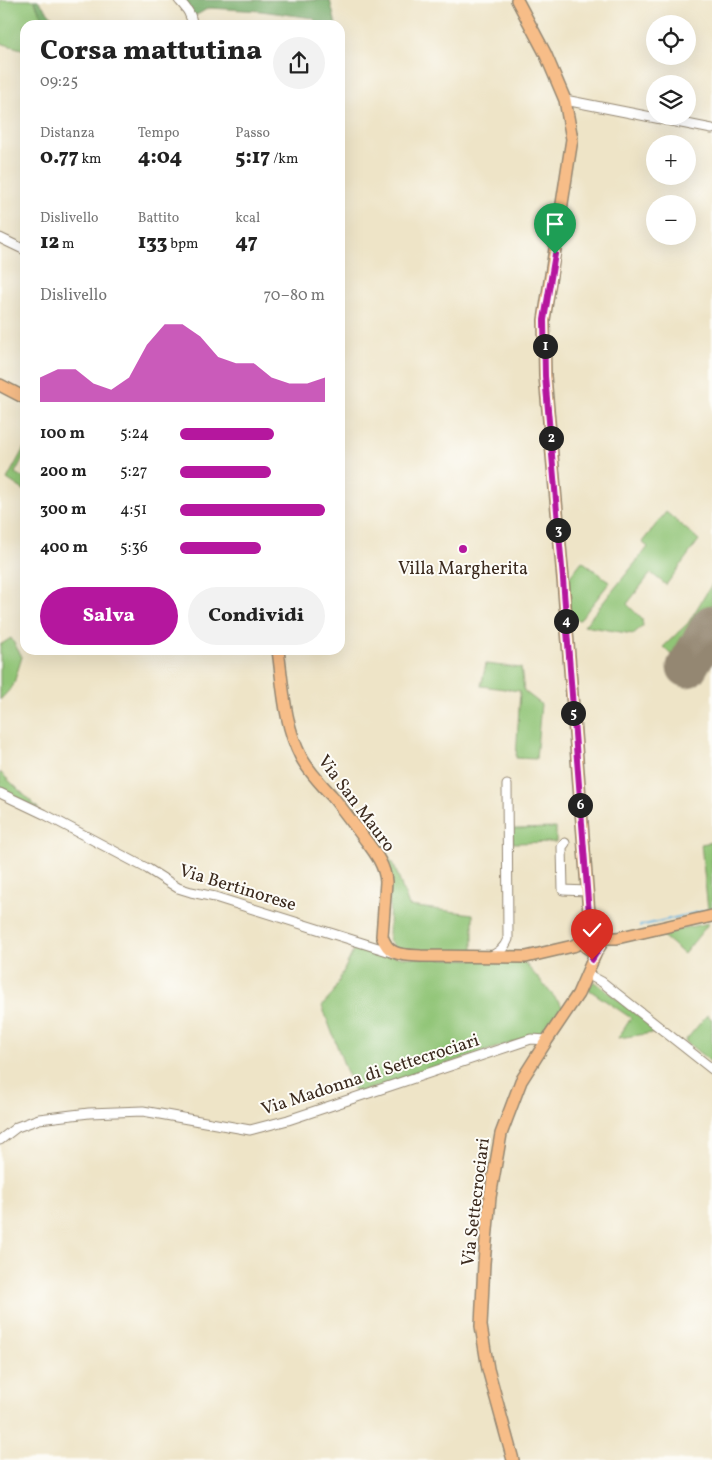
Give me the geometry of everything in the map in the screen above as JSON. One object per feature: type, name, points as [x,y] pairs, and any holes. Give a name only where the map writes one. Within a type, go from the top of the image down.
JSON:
[{"type":"main road","name":"Via Settecrociari","points":[[513,1460],[488,1369],[481,1326],[490,1197],[501,1134],[521,1081],[578,994],[588,971],[593,943],[587,891],[545,376],[544,320],[572,138],[566,100],[545,53],[517,0]]},
{"type":"main road","points":[[0,385],[20,395]]},
{"type":"main road","name":"Via San Mauro","points":[[279,655],[286,715],[302,758],[311,772],[346,812],[378,856],[383,866],[386,882],[382,936],[384,944],[394,953]]},
{"type":"main road","points":[[589,914],[596,928],[614,939]]},
{"type":"main road","points":[[394,953],[421,956],[490,957],[509,949],[526,957],[712,916]]},
{"type":"street","points":[[179,0],[188,11],[192,20]]},
{"type":"street","points":[[566,100],[712,129]]},
{"type":"street","points":[[0,238],[20,248]]},
{"type":"street","points":[[507,785],[509,949]]},
{"type":"street","name":"Via Bertinorese","points":[[0,793],[148,869],[178,888],[215,897],[394,953]]},
{"type":"street","points":[[565,843],[562,847],[563,890],[587,891]]},
{"type":"street","points":[[588,971],[712,1069]]},
{"type":"street","name":"Via Madonna di Settecrociari","points":[[0,1140],[17,1127],[39,1119],[89,1113],[143,1111],[250,1130],[288,1120],[531,1039],[547,1040]]},
{"type":"green space","points":[[0,0],[34,0],[42,17],[41,20],[20,20],[20,49],[0,43]]},
{"type":"green space","points":[[34,0],[38,0],[55,20],[41,20],[42,17]]},
{"type":"green space","points":[[182,0],[330,0],[335,20],[314,20],[313,18],[261,11],[209,8],[193,17]]},
{"type":"green space","points":[[20,455],[20,464],[15,473],[20,476],[20,488],[7,479]]},
{"type":"green space","points":[[666,512],[699,540],[666,585],[651,573],[627,604],[642,619],[643,626],[633,634],[584,626],[648,547],[642,542]]},
{"type":"green space","points":[[582,561],[610,582],[580,620],[570,619],[568,579]]},
{"type":"green space","points":[[712,584],[712,610],[681,664],[663,647],[688,623]]},
{"type":"green space","points":[[11,638],[22,657],[13,686],[0,700],[0,645]]},
{"type":"green space","points":[[486,664],[521,668],[524,691],[541,704],[536,759],[516,758],[520,691],[481,686]]},
{"type":"green space","points":[[0,772],[39,809],[0,790]]},
{"type":"green space","points":[[359,817],[374,832],[395,868],[409,906],[473,914],[473,953],[397,950],[389,940],[390,871],[378,846],[357,819]]},
{"type":"green space","points":[[556,828],[556,842],[513,843],[512,829]]},
{"type":"green space","points":[[712,842],[712,909],[708,910],[701,844]]},
{"type":"green space","points":[[709,923],[684,954],[659,933]]},
{"type":"green space","points":[[357,943],[398,957],[523,961],[564,1008],[550,1030],[355,1094],[322,1006],[332,995]]},
{"type":"green space","points":[[594,981],[660,1032],[618,1038],[631,1018],[588,989]]},
{"type":"green space","points":[[707,1015],[712,1019],[712,1063],[685,1041]]},
{"type":"waterway","points":[[640,926],[712,909]]},
{"type":"runway","points":[[687,667],[712,625]]},
{"type":"place","name":"Villa Margherita","points":[[463,549]]},
{"type":"route","points":[[555,254],[544,320],[545,376],[589,914],[596,936],[601,942],[592,960]]}]
